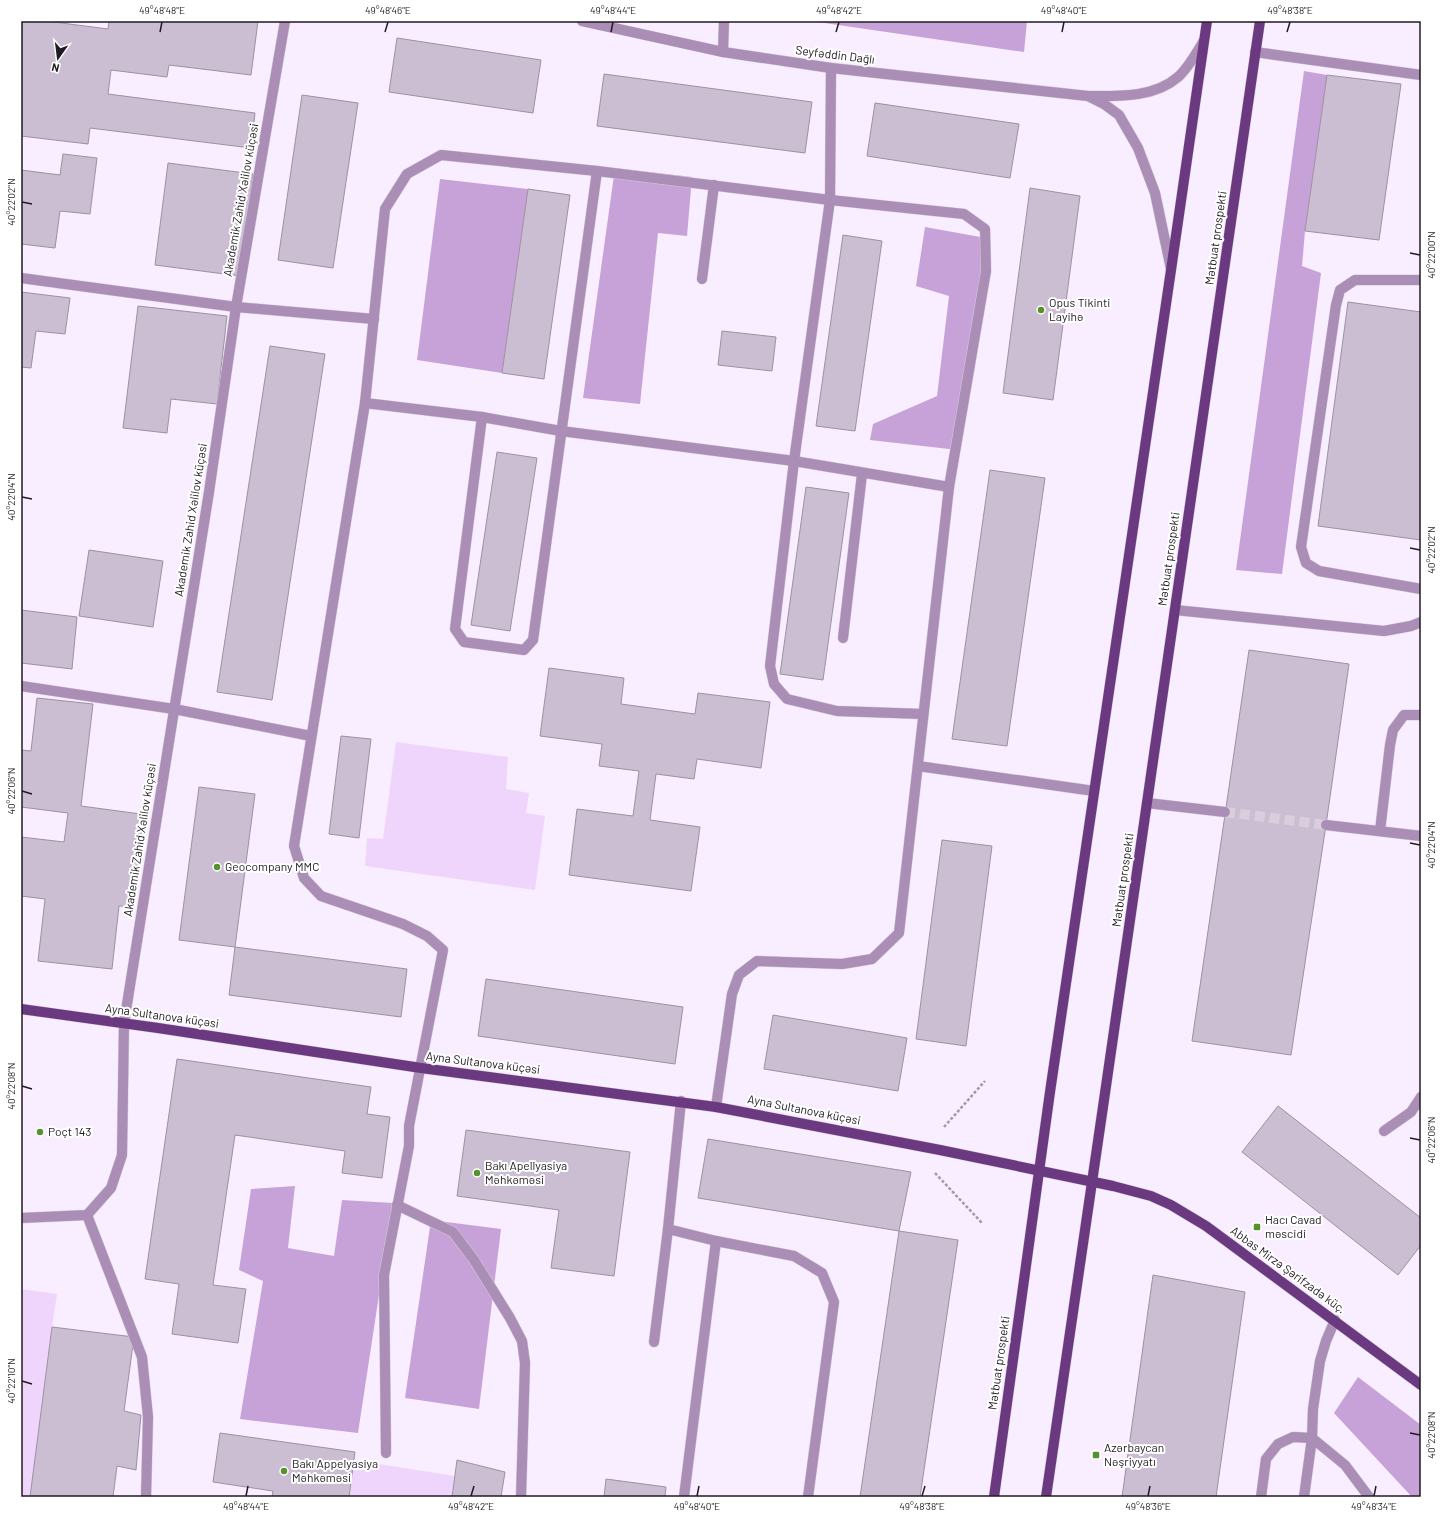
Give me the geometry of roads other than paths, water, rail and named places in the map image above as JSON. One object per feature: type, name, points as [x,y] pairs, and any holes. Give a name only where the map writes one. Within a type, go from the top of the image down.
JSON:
[{"type":"main road","points":[[1094,791],[1207,21]]},
{"type":"main road","name":"Mətbuat prospekti","points":[[1046,1497],[1260,21]]},
{"type":"main road","name":"Mətbuat prospekti","points":[[994,1497],[1050,1092],[1094,791]]},
{"type":"main road","name":"Ayna Sultanova küçəsi","points":[[21,1009],[421,1068],[681,1101],[940,1150],[1039,1171]]},
{"type":"main road","name":"Abbas Mirzə Şərifzadə küç.","points":[[1039,1171],[1130,1190],[1151,1196],[1190,1215],[1335,1320],[1421,1385]]},
{"type":"street","name":"Akademik Zahid Xəlilov küçəsi","points":[[87,1215],[111,1188],[122,1155],[124,1023],[209,492],[236,307],[285,21]]},
{"type":"street","name":"Seyfəddin Dağlı","points":[[582,21],[723,52],[831,68],[1088,96],[1127,96],[1161,88],[1178,77],[1204,42]]},
{"type":"street","points":[[723,52],[724,21]]},
{"type":"street","points":[[1256,52],[1421,75]]},
{"type":"street","points":[[831,68],[830,200],[794,462],[770,666],[774,684],[787,699],[836,711],[923,714]]},
{"type":"street","points":[[1088,96],[1104,104],[1119,115],[1138,148],[1155,193],[1171,270]]},
{"type":"street","points":[[386,1453],[384,1275],[409,1146],[409,1126],[443,950],[427,936],[403,924],[321,896],[304,878],[294,846],[365,403],[385,209],[407,174],[441,155],[597,171],[830,200],[964,214],[985,229],[986,271],[949,487],[899,933],[872,959],[842,964],[757,961],[739,975],[732,994],[716,1107]]},
{"type":"street","points":[[482,417],[455,629],[464,642],[524,650],[533,640],[597,171]]},
{"type":"street","points":[[702,279],[714,186]]},
{"type":"street","points":[[21,278],[236,307],[374,319]]},
{"type":"street","points":[[1421,280],[1355,280],[1340,290],[1336,306],[1301,548],[1306,564],[1318,571],[1421,589]]},
{"type":"street","points":[[365,403],[482,417],[561,431],[794,462],[949,487]]},
{"type":"street","points":[[843,638],[862,474]]},
{"type":"street","points":[[1175,610],[1384,631],[1411,626],[1421,622]]},
{"type":"street","points":[[21,686],[174,709],[311,736]]},
{"type":"street","points":[[1380,831],[1393,730],[1404,715],[1421,715]]},
{"type":"street","points":[[918,766],[1094,791]]},
{"type":"street","points":[[1147,803],[1226,812]]},
{"type":"street","points":[[1326,824],[1421,836]]},
{"type":"street","points":[[1384,1132],[1411,1112],[1421,1097]]},
{"type":"street","points":[[654,1342],[668,1229],[681,1101]]},
{"type":"street","points":[[397,1205],[453,1232],[474,1260],[510,1318],[522,1341],[525,1363],[521,1497]]},
{"type":"street","points":[[21,1218],[87,1215],[142,1357],[148,1417],[146,1497]]},
{"type":"street","points":[[668,1229],[716,1242],[794,1256],[822,1273],[834,1302],[808,1497]]},
{"type":"street","points":[[684,1497],[716,1242]]},
{"type":"street","points":[[1304,1497],[1312,1438],[1313,1409],[1320,1361],[1326,1341],[1335,1320]]},
{"type":"street","points":[[1261,1497],[1266,1459],[1278,1444],[1294,1437],[1312,1438],[1345,1465],[1369,1497]]},
{"type":"tunnel","points":[[1225,812],[1326,825]]},
{"type":"place","name":"Opus Tikinti Layihə","points":[[1041,310]]},
{"type":"place","name":"Geocompany MMC","points":[[217,867]]},
{"type":"place","name":"Poçt 143","points":[[40,1132]]},
{"type":"place","name":"Bakı Apellyasiya Məhkəməsi","points":[[477,1173]]},
{"type":"place","name":"Hacı Cavad məscidi","points":[[1257,1227]]},
{"type":"place","name":"Azərbaycan Nəşriyyatı","points":[[1096,1455]]},
{"type":"place","name":"Bakı Appelyasiya Məhkəməsi","points":[[284,1471]]}]
